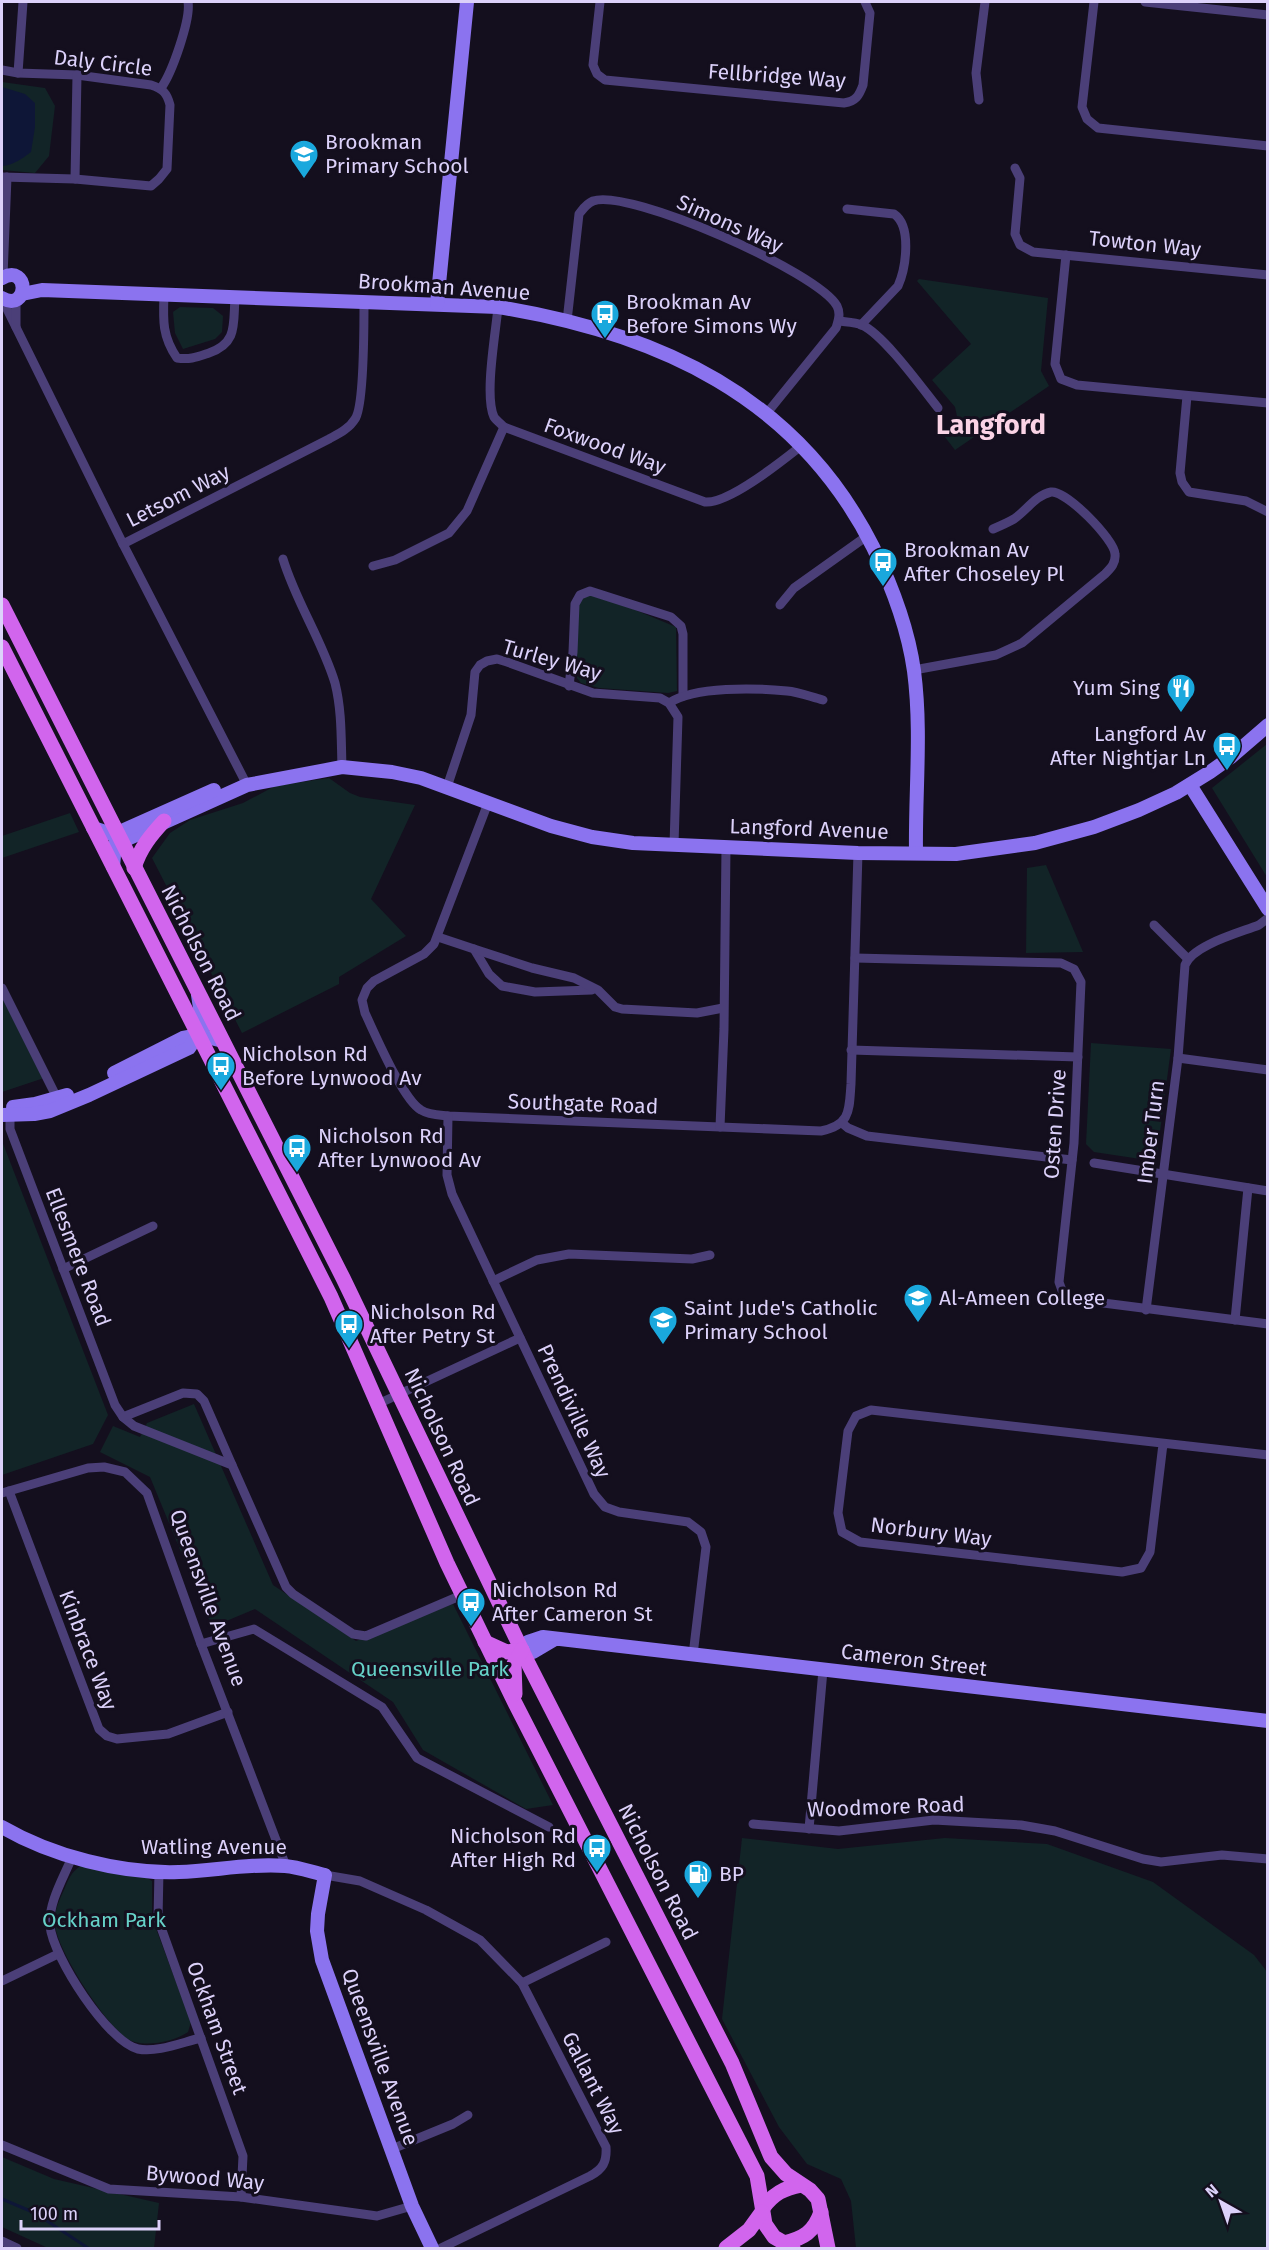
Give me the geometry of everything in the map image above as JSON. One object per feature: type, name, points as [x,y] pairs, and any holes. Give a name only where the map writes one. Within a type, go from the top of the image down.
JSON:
[{"type":"main road","name":"Nicholson Road","points":[[2,605],[338,1268],[522,1650],[732,2063],[764,2145],[777,2166],[815,2195],[828,2248]]},
{"type":"main road","name":"Nicholson Road","points":[[2,646],[331,1297],[462,1595],[515,1703],[757,2176],[769,2232],[786,2244]]},
{"type":"main road","points":[[134,867],[138,854],[164,820]]},
{"type":"main road","points":[[485,1642],[507,1652],[522,1650]]},
{"type":"main road","points":[[515,1703],[514,1664],[522,1650]]},
{"type":"main road","points":[[726,2248],[749,2230],[774,2194],[789,2187],[801,2185]]},
{"type":"main road","points":[[767,2248],[786,2244],[805,2236],[813,2229],[821,2212]]},
{"type":"street","points":[[18,73],[23,2]]},
{"type":"street","points":[[161,88],[169,74],[189,15],[188,2]]},
{"type":"street","points":[[436,304],[467,2]]},
{"type":"street","name":"Fellbridge Way","points":[[600,2],[593,64],[597,74],[605,80],[844,103],[853,101],[860,95],[863,85],[870,13],[865,2]]},
{"type":"street","points":[[979,100],[976,73],[985,2]]},
{"type":"street","points":[[1094,2],[1082,107],[1087,119],[1098,128],[1268,146]]},
{"type":"street","points":[[1145,2],[1268,15]]},
{"type":"street","name":"Daly Circle","points":[[2,70],[18,73],[77,75],[151,85],[161,88],[167,95],[170,105],[167,169],[151,186],[75,179],[4,177]]},
{"type":"street","points":[[75,179],[77,75]]},
{"type":"street","points":[[1015,168],[1020,178],[1014,234],[1020,245],[1033,252],[1066,255]]},
{"type":"street","name":"Letsom Way","points":[[4,177],[5,250],[13,284],[16,329]]},
{"type":"street","name":"Simons Way","points":[[567,321],[579,214],[593,201],[603,200],[625,203],[674,218],[716,233],[755,251],[830,298],[839,312],[839,321]]},
{"type":"street","points":[[847,208],[894,214],[899,217],[904,229],[906,260],[902,278],[898,286],[861,325]]},
{"type":"street","name":"Towton Way","points":[[1268,275],[1066,255],[1054,364],[1060,379],[1077,386],[1268,403]]},
{"type":"street","name":"Brookman Avenue","points":[[2,298],[11,301],[13,284],[42,290],[498,307],[567,321],[628,339],[677,358],[727,385],[767,413],[830,478],[867,536],[899,608],[914,670],[919,747],[916,853]]},
{"type":"street","points":[[164,294],[163,320],[167,343],[177,358],[190,360],[219,350],[228,343],[233,333],[235,298]]},
{"type":"street","name":"Letsom Way","points":[[2,298],[123,544],[348,428],[357,417],[360,399],[364,302]]},
{"type":"street","points":[[374,566],[394,560],[448,533],[467,511],[504,427],[494,418],[491,402],[498,307]]},
{"type":"street","points":[[767,413],[836,328],[839,321],[861,325],[888,348],[938,408]]},
{"type":"street","points":[[1187,396],[1180,473],[1182,482],[1189,492],[1246,501],[1268,512]]},
{"type":"street","name":"Foxwood Way","points":[[504,427],[705,502],[712,502],[734,493],[801,446]]},
{"type":"street","points":[[914,670],[996,656],[1022,644],[1105,574],[1113,566],[1115,560],[1115,551],[1108,539],[1072,501],[1057,492],[1050,492],[1040,497],[1015,518],[993,529]]},
{"type":"street","points":[[780,605],[794,588],[867,536]]},
{"type":"street","points":[[123,544],[245,782]]},
{"type":"street","points":[[283,559],[291,586],[324,651],[335,684],[341,714],[335,767]]},
{"type":"street","points":[[569,686],[575,604],[580,595],[590,591],[671,617],[681,626],[684,696]]},
{"type":"street","name":"Turley Way","points":[[447,787],[471,715],[473,680],[480,665],[497,659],[593,693],[660,698],[669,703]]},
{"type":"street","points":[[674,845],[678,717],[669,703],[697,692],[788,691],[823,700]]},
{"type":"street","name":"Langford Avenue","points":[[245,782],[147,818],[122,831],[119,837],[127,839],[268,771],[309,765],[392,772],[447,787],[528,818],[592,837],[633,843],[858,853],[956,854],[1035,843],[1112,820],[1161,800],[1190,785],[1231,757],[1268,725]]},
{"type":"street","points":[[1190,785],[1268,909]]},
{"type":"street","name":"Southgate Road","points":[[488,803],[440,926],[438,937],[424,954],[374,981],[367,988],[362,1000],[365,1013],[411,1101],[418,1109],[428,1114],[448,1116],[821,1131],[843,1123]]},
{"type":"street","points":[[93,828],[119,837],[114,850],[113,867]]},
{"type":"street","points":[[720,1127],[724,1029],[726,847]]},
{"type":"street","points":[[858,853],[849,1108],[843,1123],[848,1128],[867,1136],[1072,1160]]},
{"type":"street","points":[[1154,925],[1188,959],[1197,950],[1259,925],[1268,918]]},
{"type":"street","points":[[438,937],[532,968],[574,978],[598,990],[615,1007],[622,1009],[697,1013],[723,1008]]},
{"type":"street","points":[[474,950],[489,974],[502,986],[535,992],[566,989],[598,990]]},
{"type":"street","name":"Osten Drive","points":[[855,958],[1060,963],[1074,969],[1081,982],[1072,1160],[1059,1282],[1064,1296],[1146,1310],[1268,1324]]},
{"type":"street","name":"Imber Turn","points":[[1146,1310],[1178,1058],[1185,965],[1188,959]]},
{"type":"street","points":[[2,988],[60,1103]]},
{"type":"street","points":[[6,1111],[34,1114],[189,1048],[203,1027],[197,991]]},
{"type":"street","points":[[199,1035],[223,1041]]},
{"type":"street","points":[[851,1050],[1078,1057]]},
{"type":"street","points":[[1178,1058],[1268,1070]]},
{"type":"street","name":"Ellesmere Road","points":[[6,1111],[10,1129],[63,1269],[115,1404],[123,1417]]},
{"type":"street","name":"Prendiville Way","points":[[448,1116],[447,1175],[452,1194],[594,1494],[605,1507],[619,1512],[688,1522],[702,1532],[706,1547],[693,1655]]},
{"type":"street","points":[[1094,1163],[1268,1191]]},
{"type":"street","points":[[1236,1320],[1248,1188]]},
{"type":"street","points":[[63,1269],[153,1226]]},
{"type":"street","points":[[493,1281],[537,1260],[569,1254],[692,1259],[710,1255]]},
{"type":"street","points":[[378,1404],[520,1338]]},
{"type":"street","points":[[232,1465],[134,1426],[123,1417],[183,1393],[197,1394],[204,1401],[286,1587],[353,1634],[366,1636],[462,1595]]},
{"type":"street","name":"Norbury Way","points":[[1163,1444],[1150,1552],[1142,1568],[1122,1572],[860,1542],[842,1532],[838,1513],[848,1431],[856,1416],[871,1410],[1268,1455]]},
{"type":"street","name":"Queensville Avenue","points":[[5,1492],[88,1468],[115,1468],[132,1477],[147,1493],[201,1644],[286,1866]]},
{"type":"street","name":"Kinbrace Way","points":[[5,1492],[99,1729],[107,1736],[117,1739],[168,1734],[228,1712]]},
{"type":"street","points":[[201,1644],[254,1629],[382,1707],[417,1758],[549,1827]]},
{"type":"street","name":"Cameron Street","points":[[522,1650],[533,1652],[555,1639],[1268,1721]]},
{"type":"street","points":[[808,1829],[823,1670]]},
{"type":"street","name":"Woodmore Road","points":[[753,1824],[839,1831],[934,1820],[1010,1824],[1055,1831],[1143,1859],[1161,1862],[1222,1855],[1268,1858]]},
{"type":"street","name":"Watling Avenue","points":[[2,1827],[18,1837],[72,1857],[105,1865],[159,1871],[286,1866],[360,1881],[426,1910],[480,1940],[522,1983]]},
{"type":"street","points":[[72,1857],[52,1908],[50,1926],[58,1954],[81,1994],[126,2043],[139,2049],[157,2048],[201,2038]]},
{"type":"street","name":"Ockham Street","points":[[159,1871],[158,1919],[243,2156],[241,2197]]},
{"type":"street","name":"Queensville Avenue","points":[[326,1875],[317,1923],[322,1960],[412,2206],[432,2248]]},
{"type":"street","points":[[522,1983],[606,1942]]},
{"type":"street","points":[[2,1981],[58,1954]]},
{"type":"street","name":"Gallant Way","points":[[441,2248],[602,2170],[604,2165],[606,2146],[522,1983]]},
{"type":"street","points":[[392,2149],[453,2124],[468,2115]]},
{"type":"street","name":"Bywood Way","points":[[2,2145],[109,2189],[241,2197],[377,2216],[412,2206]]},
{"type":"street","points":[[2,2241],[17,2248]]},
{"type":"green space","points":[[2,82],[45,88],[55,106],[49,156],[35,173],[2,170]]},
{"type":"green space","points":[[919,279],[1048,298],[1041,371],[1049,386],[955,450],[941,432],[958,421],[955,407],[932,380],[971,344],[917,281]]},
{"type":"green space","points":[[180,307],[213,308],[223,316],[222,332],[215,339],[183,349],[175,333],[173,312]]},
{"type":"green space","points":[[587,594],[633,609],[676,627],[677,691],[668,693],[599,688],[581,683],[577,678],[575,664],[579,602]]},
{"type":"green space","points":[[1267,744],[1267,877],[1212,788]]},
{"type":"green space","points":[[329,778],[350,793],[360,797],[415,805],[371,899],[406,936],[339,977],[339,984],[242,1033],[152,858],[170,833],[190,820],[243,803],[275,786]]},
{"type":"green space","points":[[70,813],[79,832],[2,858],[2,836]]},
{"type":"green space","points":[[1046,865],[1083,952],[1026,953],[1027,868]]},
{"type":"green space","points":[[2,997],[44,1078],[2,1092]]},
{"type":"green space","points":[[1091,1043],[1171,1049],[1157,1154],[1147,1160],[1094,1152],[1086,1144]]},
{"type":"green space","points":[[2,1141],[108,1415],[93,1444],[2,1475]]},
{"type":"green space","name":"Queensville Park","points":[[194,1404],[273,1585],[356,1641],[453,1604],[553,1805],[526,1809],[423,1750],[393,1702],[255,1609],[212,1627],[150,1477],[100,1452],[113,1426],[140,1437],[147,1423]]},
{"type":"green space","points":[[742,1838],[838,1849],[945,1838],[1047,1844],[1153,1882],[1254,1955],[1268,1973],[1267,2248],[856,2248],[851,2201],[841,2179],[807,2164],[779,2127],[722,2019]]},
{"type":"green space","name":"Ockham Park","points":[[82,1865],[142,1875],[152,1881],[152,1918],[191,2022],[188,2032],[182,2036],[149,2044],[126,2038],[106,2018],[73,1969],[58,1938],[55,1916],[69,1879]]},
{"type":"green space","points":[[2,2157],[54,2179],[159,2203],[154,2248],[48,2248],[2,2227]]},
{"type":"water","points":[[2,87],[25,94],[35,103],[35,127],[31,152],[17,161],[2,166]]},
{"type":"waterway","points":[[2,2199],[35,2213],[88,2248]]},
{"type":"place","name":"Brookman Primary School","points":[[304,180]]},
{"type":"place","name":"Brookman Av Before Simons Wy","points":[[605,340]]},
{"type":"place","name":"Brookman Av After Choseley Pl","points":[[883,588]]},
{"type":"place","name":"Yum Sing","points":[[1181,714]]},
{"type":"place","name":"Langford Av After Nightjar Ln","points":[[1227,772]]},
{"type":"place","name":"Nicholson Rd Before Lynwood Av","points":[[221,1092]]},
{"type":"place","name":"Nicholson Rd After Lynwood Av","points":[[297,1174]]},
{"type":"place","name":"Al-Ameen College","points":[[918,1324]]},
{"type":"place","name":"Saint Jude's Catholic Primary School","points":[[663,1346]]},
{"type":"place","name":"Nicholson Rd After Petry St","points":[[349,1350]]},
{"type":"place","name":"Nicholson Rd After Cameron St","points":[[471,1628]]},
{"type":"place","name":"Nicholson Rd After High Rd","points":[[597,1874]]},
{"type":"place","name":"BP","points":[[698,1900]]},
{"type":"district","name":"Langford","points":[[991,425]]}]
